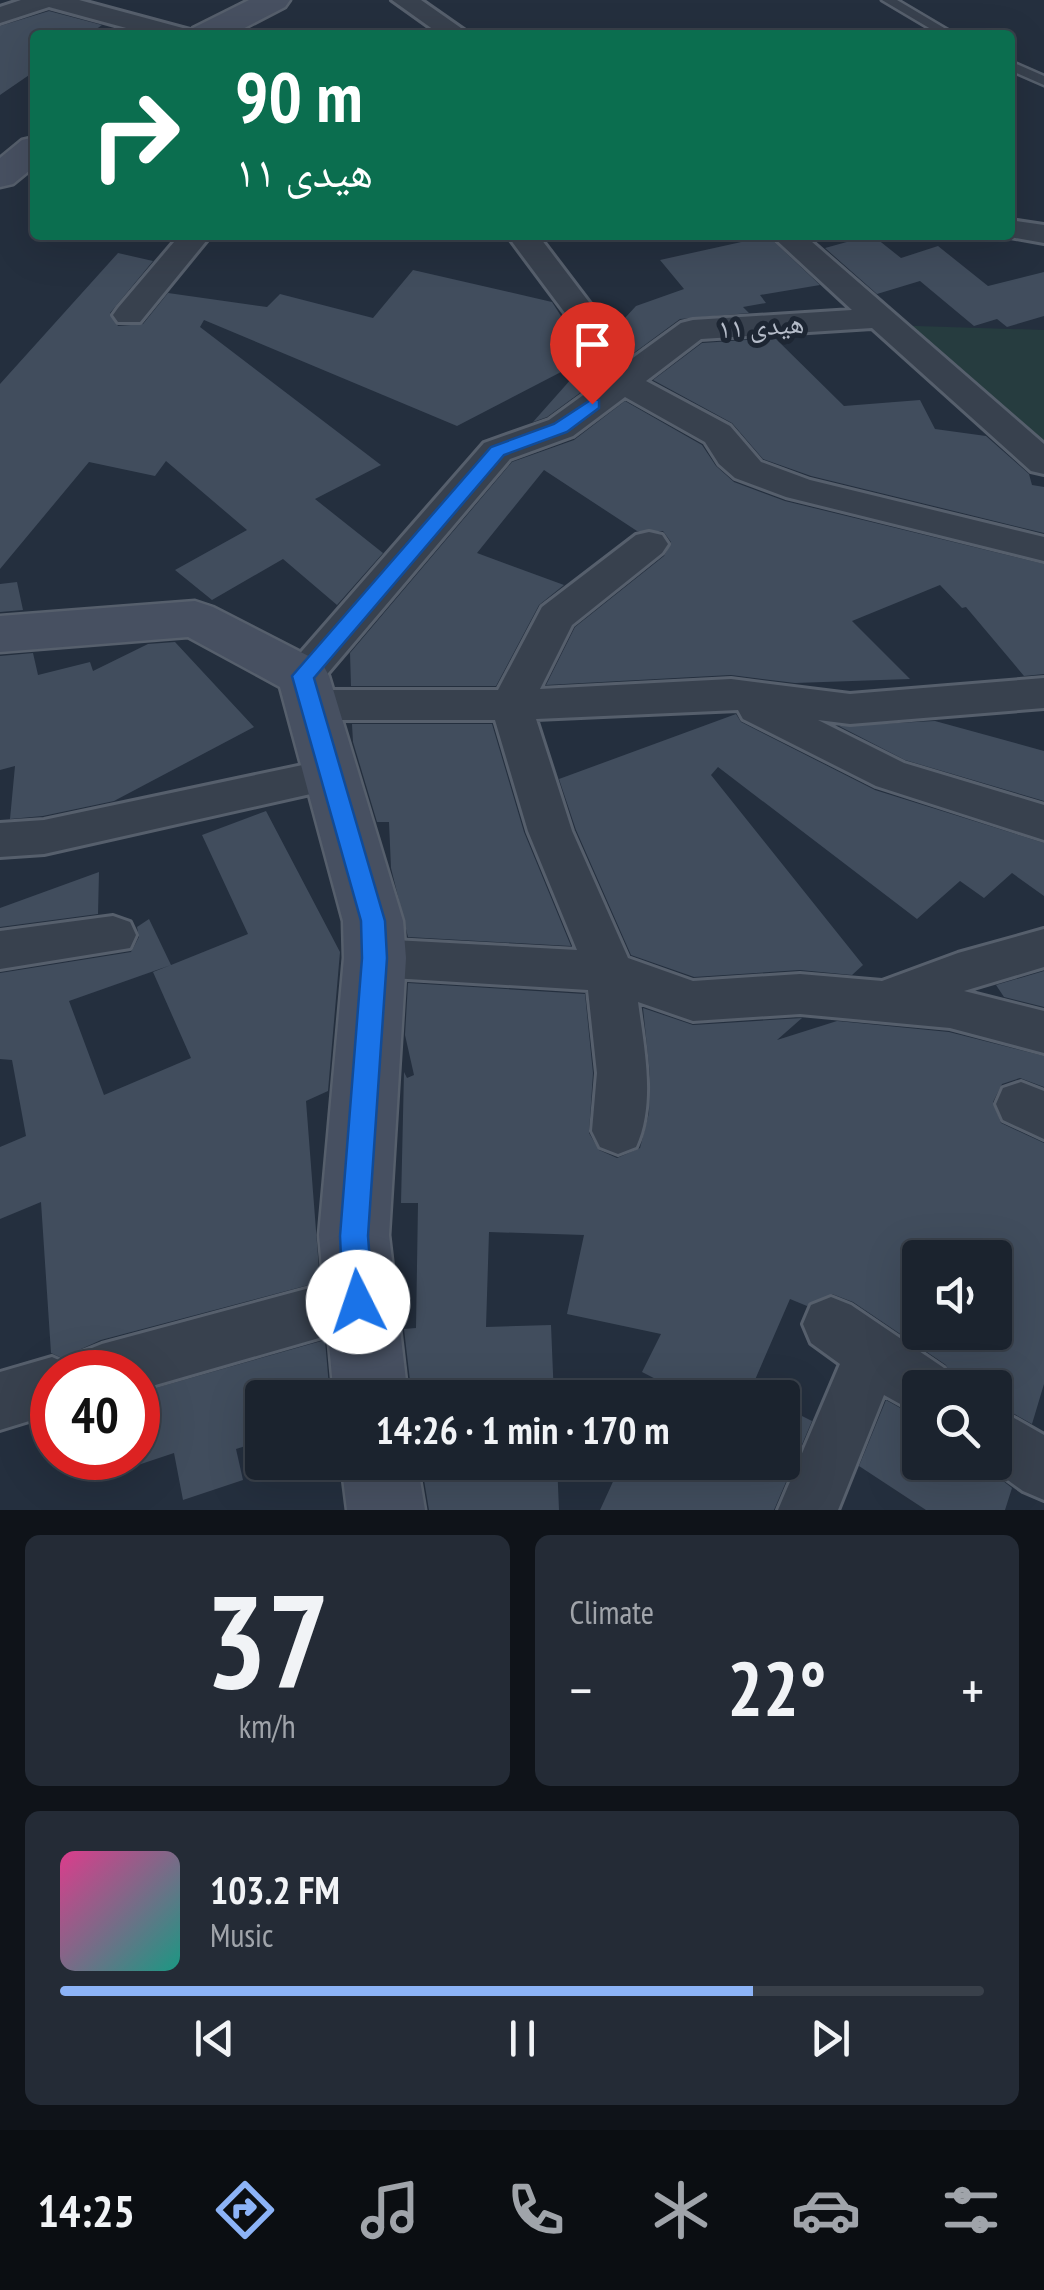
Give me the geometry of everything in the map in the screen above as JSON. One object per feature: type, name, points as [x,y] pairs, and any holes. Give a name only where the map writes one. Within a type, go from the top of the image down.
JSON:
[{"type":"street","points":[[0,15],[49,0],[162,30]]},
{"type":"street","points":[[215,30],[274,0]]},
{"type":"street","points":[[401,30],[413,8],[450,30]]},
{"type":"street","points":[[0,176],[30,152]]},
{"type":"street","points":[[1015,230],[1044,234]]},
{"type":"street","points":[[129,315],[192,240]]},
{"type":"street","points":[[526,240],[595,334],[613,372],[719,433],[730,445],[732,456],[748,470],[799,489],[1044,549]]},
{"type":"street","points":[[792,240],[1044,463]]},
{"type":"street","name":"هیدی ۱۱","points":[[307,691],[498,451],[560,428],[693,330],[879,318]]},
{"type":"street","points":[[618,1131],[622,1073],[610,972],[550,831],[511,706],[556,617],[649,544]]},
{"type":"street","points":[[0,634],[194,619],[307,691],[511,706],[731,694],[850,710],[1044,693]]},
{"type":"street","points":[[307,691],[373,921],[374,958],[354,1236],[369,1380]]},
{"type":"street","points":[[731,694],[891,775],[1002,806],[1044,824]]},
{"type":"street","points":[[0,840],[44,837],[331,774]]},
{"type":"street","points":[[0,950],[112,935]]},
{"type":"street","points":[[884,1002],[958,973],[1044,948]]},
{"type":"street","points":[[374,958],[610,972],[693,1001],[800,994],[950,1008],[1044,1032]]},
{"type":"street","points":[[160,1356],[358,1302]]},
{"type":"street","points":[[808,1510],[852,1339],[902,1373]]},
{"type":"street","points":[[0,1401],[30,1392]]},
{"type":"street","points":[[1012,1448],[1044,1470]]},
{"type":"street","points":[[382,1480],[386,1510]]},
{"type":"lane","points":[[888,0],[941,30]]},
{"type":"lane","points":[[1015,66],[1044,81]]},
{"type":"green space","points":[[886,325],[1044,330],[1044,458]]},
{"type":"building","points":[[49,11],[102,25],[95,30],[30,30],[30,74],[0,95],[0,26]]},
{"type":"building","points":[[750,240],[772,240],[820,285],[760,295],[766,303],[743,307],[749,313],[680,319],[627,358],[602,314],[624,319],[636,306],[684,289],[660,260]]},
{"type":"building","points":[[854,240],[878,240],[901,258],[938,246],[988,286],[1044,272],[1044,316],[1007,327],[997,319],[974,326],[920,281],[877,294],[825,248]]},
{"type":"building","points":[[118,253],[153,261],[110,313],[118,326],[143,324],[168,293],[267,307],[280,294],[373,318],[413,270],[552,302],[588,358],[457,426],[204,320],[200,327],[381,465],[315,499],[383,553],[337,605],[283,559],[212,600],[175,570],[247,530],[166,461],[155,476],[89,462],[0,569],[0,384]]},
{"type":"building","points":[[775,338],[844,406],[920,400],[935,429],[986,436],[1029,474],[1032,485],[1044,487],[1044,533],[811,476],[763,459],[732,423],[653,380],[702,343]]},
{"type":"building","points":[[588,360],[599,379],[547,417],[533,422]]},
{"type":"building","points":[[625,401],[702,445],[716,466],[734,482],[785,501],[1044,564],[1044,674],[1024,676],[966,607],[962,608],[940,585],[852,621],[910,679],[795,683],[731,675],[546,685],[575,627],[664,556],[671,542],[663,531],[637,531],[544,470],[477,553],[564,585],[539,605],[496,686],[351,686],[350,653],[512,462],[574,440]]},
{"type":"building","points":[[17,582],[23,610],[0,612],[0,584]]},
{"type":"building","points":[[175,642],[254,727],[114,801],[10,819],[15,766],[0,770],[0,656],[33,653],[38,675],[90,662],[93,671],[148,644]]},
{"type":"building","points":[[736,714],[741,722],[875,790],[1044,843],[1044,896],[1012,873],[984,898],[960,881],[917,919],[718,767],[711,775],[863,965],[852,975],[800,970],[694,977],[631,955],[576,830],[559,779]]},
{"type":"building","points":[[935,721],[1044,751],[1044,801],[905,760],[839,726]]},
{"type":"building","points":[[352,724],[492,724],[524,832],[571,946],[408,937],[391,868],[389,822],[377,822],[353,742]]},
{"type":"building","points":[[266,811],[340,952],[328,1091],[306,1101],[320,1282],[101,1340],[80,1350],[51,1350],[41,1202],[0,1219],[0,1147],[26,1136],[12,1060],[0,1059],[0,973],[131,952],[139,937],[137,927],[149,919],[171,965],[248,934],[202,835]],"holes":[[[171,965],[153,972],[191,1058],[104,1095],[69,1001]]]},
{"type":"building","points":[[99,872],[98,914],[0,927],[0,908]]},
{"type":"building","points":[[1044,971],[1044,1007],[1004,997],[996,985]]},
{"type":"building","points":[[408,983],[585,994],[593,1073],[589,1133],[599,1150],[617,1158],[640,1148],[649,1113],[650,1075],[643,1008],[693,1025],[802,1018],[777,1040],[837,1021],[949,1032],[1044,1056],[1044,1087],[1020,1078],[1002,1084],[993,1102],[1001,1123],[1044,1143],[1044,1384],[1032,1424],[1012,1413],[1012,1370],[948,1370],[924,1350],[1012,1350],[1012,1240],[902,1240],[902,1335],[853,1302],[832,1294],[807,1306],[790,1299],[755,1380],[658,1380],[642,1372],[661,1334],[567,1314],[584,1235],[489,1232],[486,1327],[551,1325],[553,1380],[410,1380],[404,1329],[416,1328],[418,1203],[401,1203],[404,1072],[407,1078],[414,1075],[405,1035]]},
{"type":"building","points":[[325,1340],[328,1380],[245,1380],[245,1446],[236,1449],[243,1480],[183,1500],[174,1453],[160,1458],[160,1387]]},
{"type":"building","points":[[886,1400],[902,1409],[902,1480],[1002,1480],[1012,1488],[1005,1510],[926,1510],[859,1466]]},
{"type":"building","points":[[800,1415],[812,1421],[800,1449]]},
{"type":"building","points":[[424,1480],[558,1480],[559,1510],[429,1510]]},
{"type":"building","points":[[614,1480],[787,1480],[774,1510],[600,1510]]},
{"type":"route","points":[[358,1302],[354,1236],[374,958],[373,921],[303,676],[498,451],[560,428],[592,404]]}]
